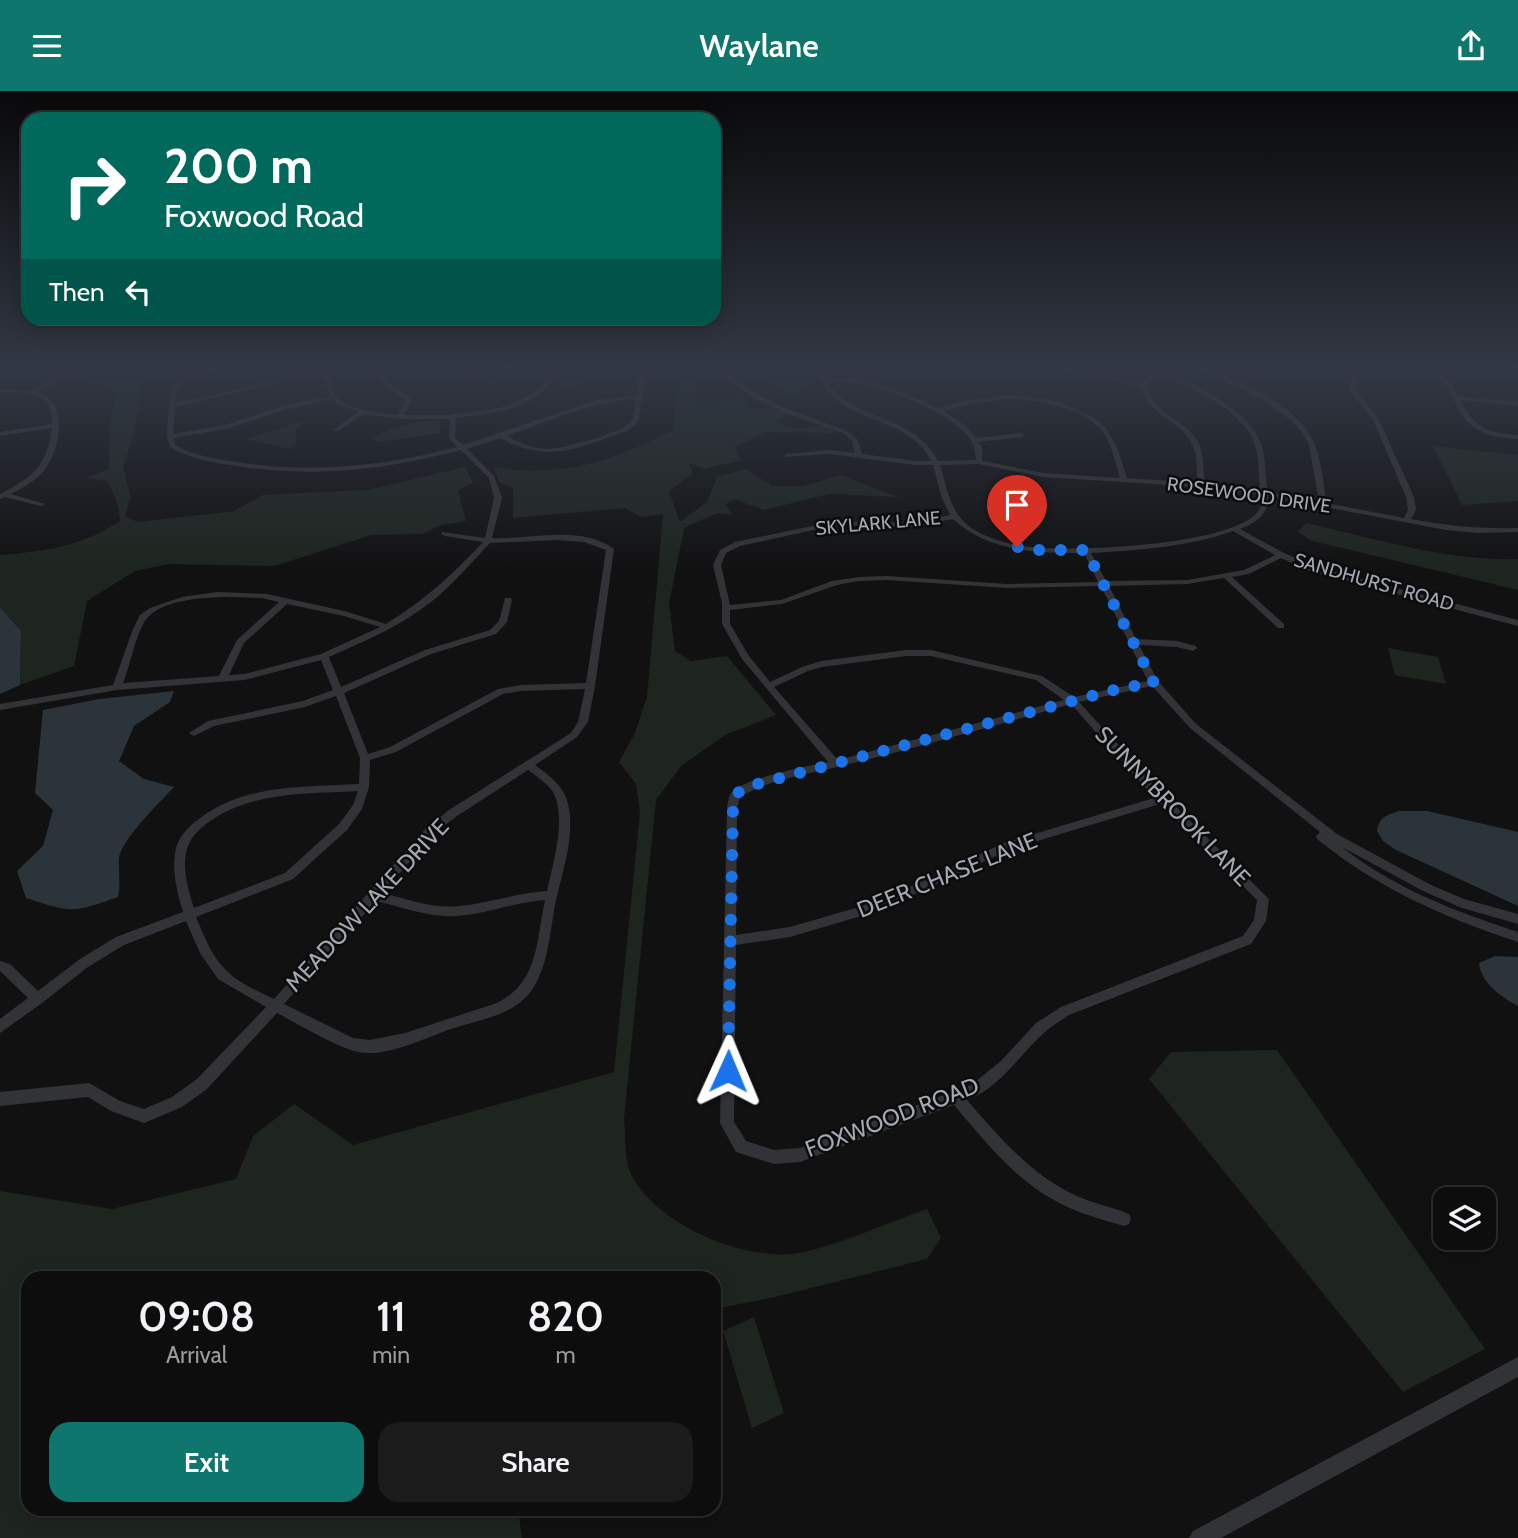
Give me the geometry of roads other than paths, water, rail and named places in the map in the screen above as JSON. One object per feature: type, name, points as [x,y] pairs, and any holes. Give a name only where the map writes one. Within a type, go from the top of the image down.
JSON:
[{"type":"street","points":[[2,496],[30,481],[44,468],[52,455],[54,437]]},
{"type":"street","points":[[170,437],[172,446],[184,454],[258,469],[290,471],[362,469],[460,448],[499,437]]},
{"type":"street","points":[[0,707],[117,687],[223,678],[284,668],[324,656],[387,627],[435,593],[488,541],[498,498],[492,477],[460,448],[452,437]]},
{"type":"street","points":[[502,437],[531,451],[561,451],[600,437]]},
{"type":"street","points":[[851,437],[855,440],[859,455]]},
{"type":"street","points":[[915,437],[937,463],[943,478],[944,500],[953,517],[976,533],[1017,547],[1037,550],[1161,546],[1235,529],[1262,512],[1264,493],[1261,455],[1254,437]]},
{"type":"street","points":[[972,437],[982,452],[979,462]]},
{"type":"street","points":[[976,440],[1007,437]]},
{"type":"street","points":[[1109,437],[1124,480]]},
{"type":"street","points":[[1191,437],[1196,443],[1197,465],[1202,485]]},
{"type":"street","points":[[1306,437],[1312,443],[1323,505]]},
{"type":"street","points":[[1383,437],[1410,497],[1412,510],[1406,521]]},
{"type":"street","name":"ROSEWOOD DRIVE","points":[[787,456],[829,452],[916,463],[979,462],[1030,473],[1202,485],[1264,493],[1406,521],[1477,531],[1518,530]]},
{"type":"street","points":[[2,496],[41,503]]},
{"type":"street","name":"SKYLARK LANE","points":[[836,764],[768,687],[745,657],[726,624],[726,608],[717,565],[723,552],[738,544],[836,523],[909,525],[953,517]]},
{"type":"street","name":"SANDHURST ROAD","points":[[1235,529],[1281,555],[1313,569],[1518,623]]},
{"type":"street","name":"MEADOW LAKE DRIVE","points":[[0,1099],[89,1090],[116,1106],[144,1116],[177,1103],[202,1084],[275,1006],[431,830],[574,735],[583,722],[590,686],[610,549],[599,542],[579,538],[488,541],[445,534]]},
{"type":"street","points":[[1086,550],[1154,683],[1193,726],[1333,837],[1427,888],[1462,903],[1518,919]]},
{"type":"street","points":[[726,608],[782,602],[835,583],[859,579],[887,578],[1007,586],[1187,582],[1259,567],[1281,555]]},
{"type":"street","points":[[1226,576],[1281,626]]},
{"type":"street","points":[[117,687],[127,666],[142,618],[155,608],[191,598],[255,595],[360,617],[387,627]]},
{"type":"street","points":[[194,733],[211,723],[306,704],[428,652],[493,632],[503,622],[508,600]]},
{"type":"street","points":[[223,678],[240,642],[285,601]]},
{"type":"street","points":[[1134,642],[1177,644],[1193,648]]},
{"type":"street","name":"SUNNYBROOK LANE","points":[[768,687],[821,664],[931,653],[1039,678],[1073,701],[1162,800],[1263,899]]},
{"type":"street","points":[[0,1027],[84,963],[120,941],[289,876],[343,827],[358,806],[364,787],[365,758],[324,656]]},
{"type":"street","name":"FOXWOOD ROAD","points":[[1154,683],[1122,688],[746,787],[735,795],[727,1123],[741,1147],[775,1157],[800,1155],[975,1090],[1006,1065],[1041,1027],[1065,1011],[1247,940],[1260,921],[1263,899]]},
{"type":"street","points":[[365,758],[393,750],[501,691],[590,686]]},
{"type":"street","points":[[364,787],[266,793],[211,815],[195,828],[182,845],[180,862],[188,914],[207,953],[223,977],[275,1006],[358,1046],[396,1042],[511,1002],[529,986],[536,967],[551,895],[563,829],[564,806],[555,787],[528,764]]},
{"type":"street","name":"DEER CHASE LANE","points":[[730,941],[790,932],[861,911],[911,892],[1009,846],[1162,800]]},
{"type":"street","points":[[1314,824],[1321,836],[1352,861],[1387,883],[1449,914],[1518,937]]},
{"type":"street","points":[[372,895],[441,911],[458,912],[524,896],[551,895]]},
{"type":"street","points":[[0,966],[6,968],[38,999]]},
{"type":"street","points":[[956,1097],[999,1147],[1037,1180],[1075,1203],[1124,1219]]},
{"type":"street","points":[[1200,1538],[1518,1367]]}]
